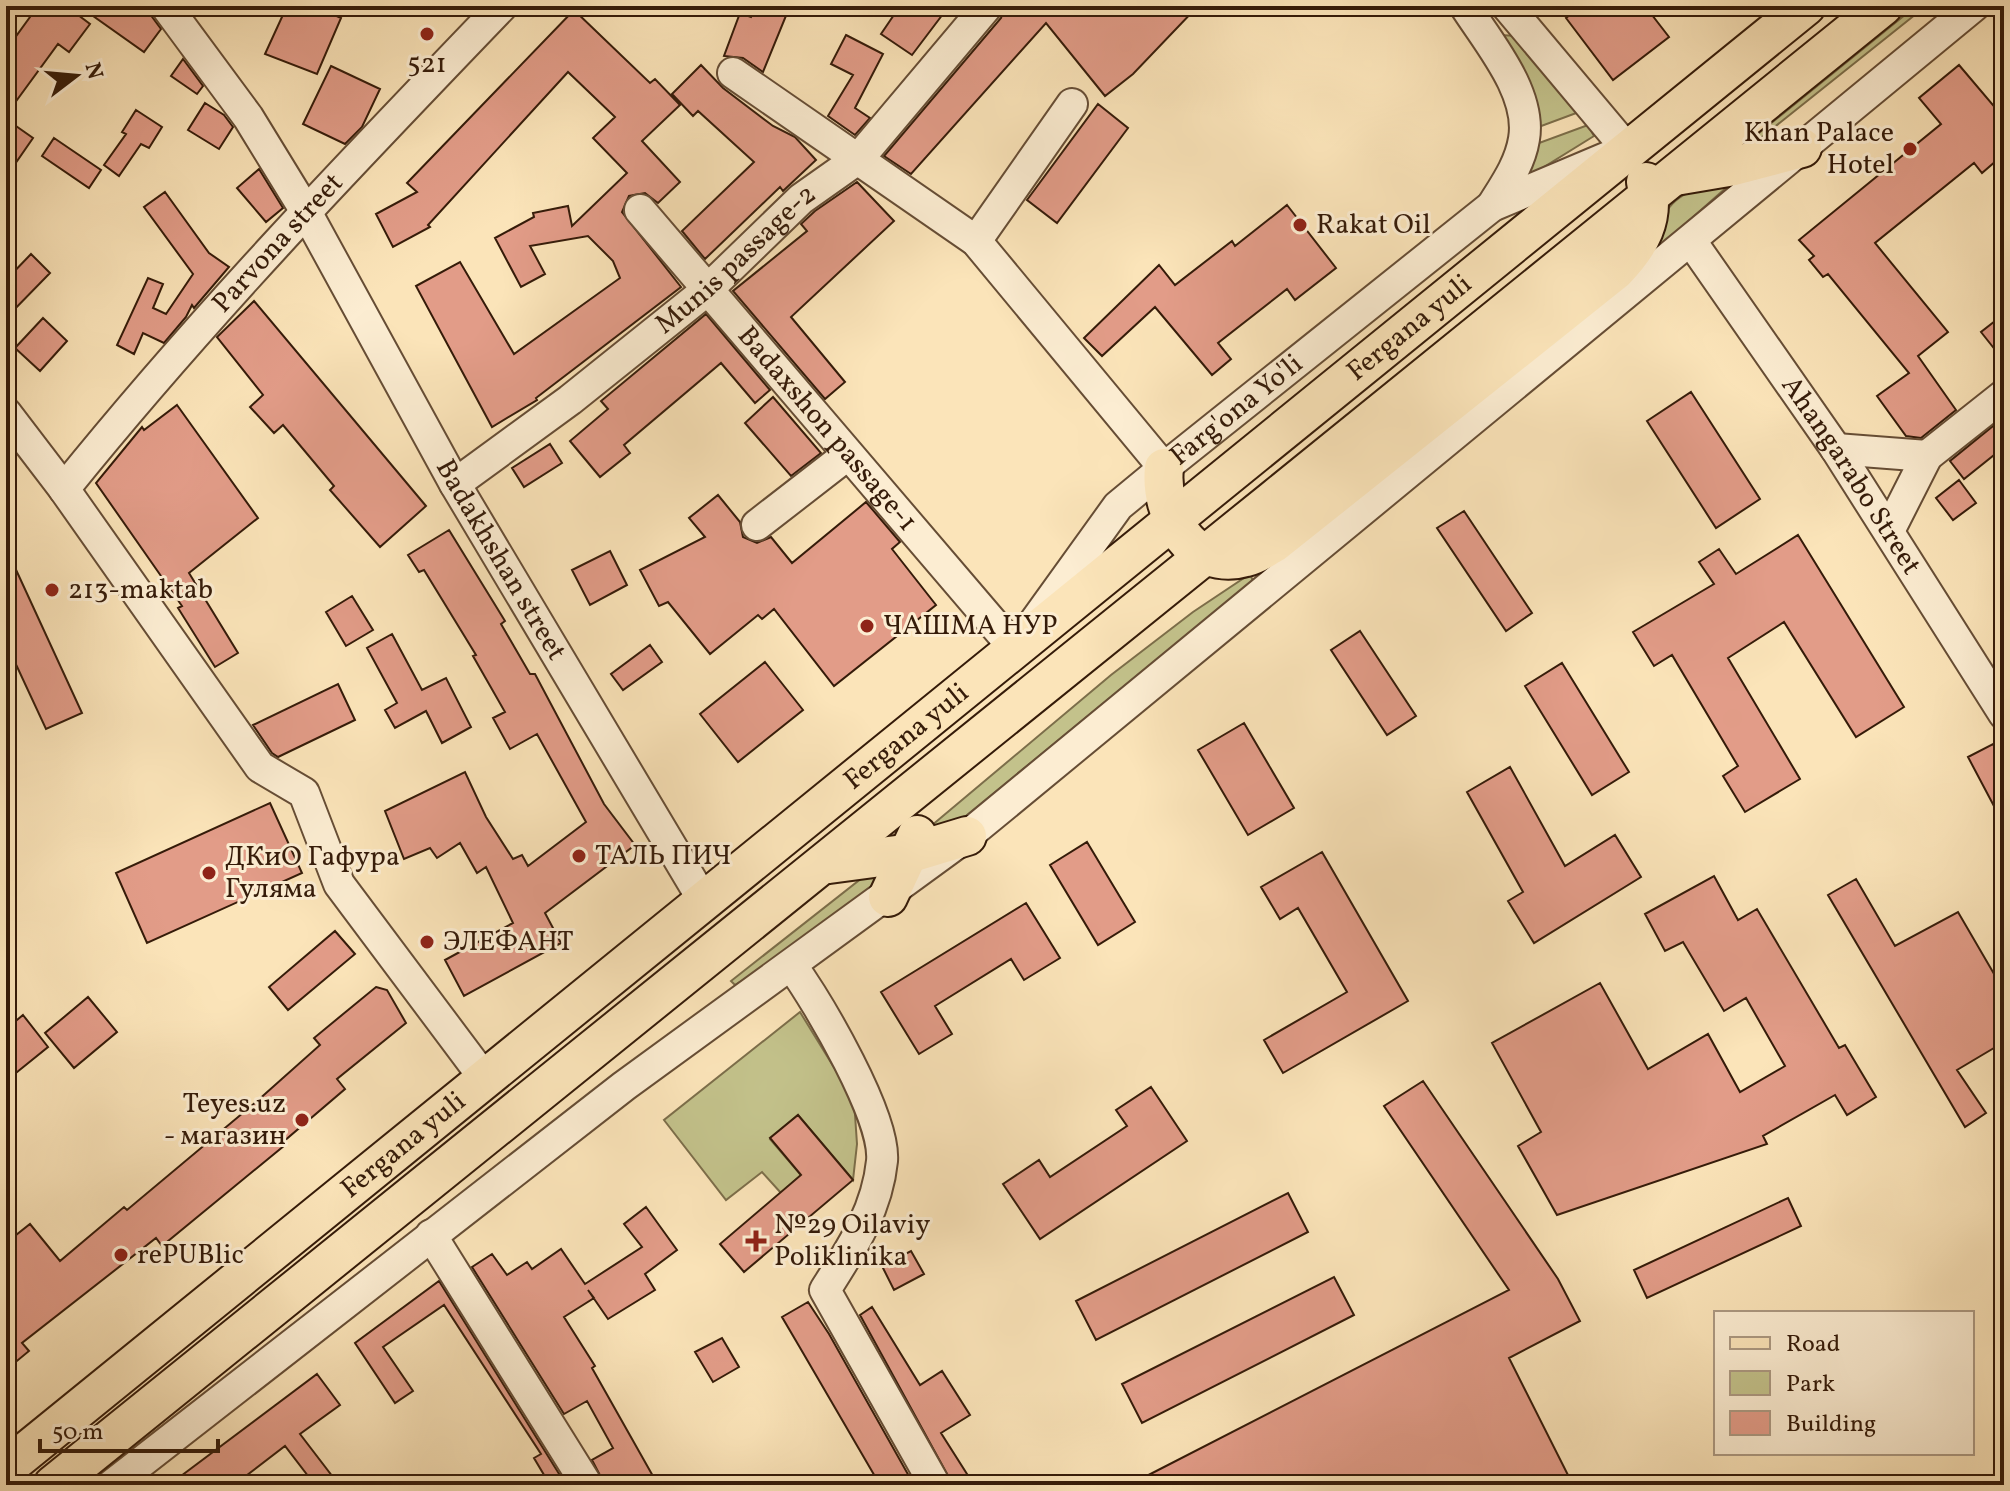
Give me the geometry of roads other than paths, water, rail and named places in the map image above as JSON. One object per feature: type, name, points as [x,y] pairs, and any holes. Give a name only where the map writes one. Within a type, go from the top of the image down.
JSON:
[{"type":"main road","name":"Fergana yuli","points":[[6,1468],[1806,6]]},
{"type":"main road","name":"Fergana yuli","points":[[53,1485],[938,775],[1204,553],[1883,6]]},
{"type":"main road","points":[[1661,186],[1802,148]]},
{"type":"main road","points":[[1627,149],[1642,171],[1661,186]]},
{"type":"main road","points":[[1164,468],[1161,491],[1171,521],[1181,536],[1204,553],[1225,558],[1246,557],[1274,543],[1638,267],[1645,231],[1661,186]]},
{"type":"main road","points":[[888,897],[911,853],[938,775]]},
{"type":"main road","points":[[826,864],[911,853],[967,836]]},
{"type":"street","name":"Badakhshan street","points":[[166,6],[248,117],[305,210],[455,484],[705,903]]},
{"type":"street","name":"Parvona street","points":[[64,489],[146,388],[305,210],[502,6]]},
{"type":"street","name":"Munis passage-2","points":[[455,484],[570,400],[706,291],[801,199],[859,158],[987,6]]},
{"type":"street","points":[[1465,6],[1516,93],[1525,127],[1515,166],[1492,206]]},
{"type":"street","points":[[1492,206],[1627,149],[1507,6]]},
{"type":"street","points":[[112,1485],[624,1086],[888,897],[967,836],[1638,267],[1691,241],[1974,6]]},
{"type":"street","points":[[733,73],[976,241],[1164,468]]},
{"type":"street","points":[[976,241],[1072,104]]},
{"type":"street","name":"Farg'ona Yo'li","points":[[1015,649],[1118,506],[1492,206]]},
{"type":"street","name":"Badaxshon passage-1","points":[[640,210],[846,456],[1015,649]]},
{"type":"street","name":"Ahangarabo Street","points":[[1691,241],[1836,449],[2004,714]]},
{"type":"street","points":[[1889,531],[1927,456],[2004,395]]},
{"type":"street","points":[[6,413],[64,489],[260,767],[304,793],[339,884],[485,1079]]},
{"type":"street","points":[[1836,449],[1927,456]]},
{"type":"street","points":[[757,525],[846,456]]},
{"type":"street","points":[[792,966],[812,995],[866,1096],[882,1158],[866,1225],[825,1290],[935,1485]]},
{"type":"street","points":[[431,1235],[587,1485]]},
{"type":"place","name":"521","points":[[427,34]]},
{"type":"place","name":"Khan Palace Hotel","points":[[1910,149]]},
{"type":"place","name":"Rakat Oil","points":[[1300,225]]},
{"type":"place","name":"213-maktab","points":[[52,590]]},
{"type":"place","name":"ЧАШМА НУР","points":[[867,626]]},
{"type":"place","name":"ТАЛЬ ПИЧ","points":[[579,856]]},
{"type":"place","name":"ДКиО Гафура Гуляма","points":[[209,873]]},
{"type":"place","name":"ЭЛЕФАНТ","points":[[427,942]]},
{"type":"place","name":"Teyes.uz - магазин","points":[[302,1120]]},
{"type":"place","name":"№29 Oilaviy Poliklinika","points":[[756,1241]]},
{"type":"place","name":"rePUBlic","points":[[121,1255]]}]
